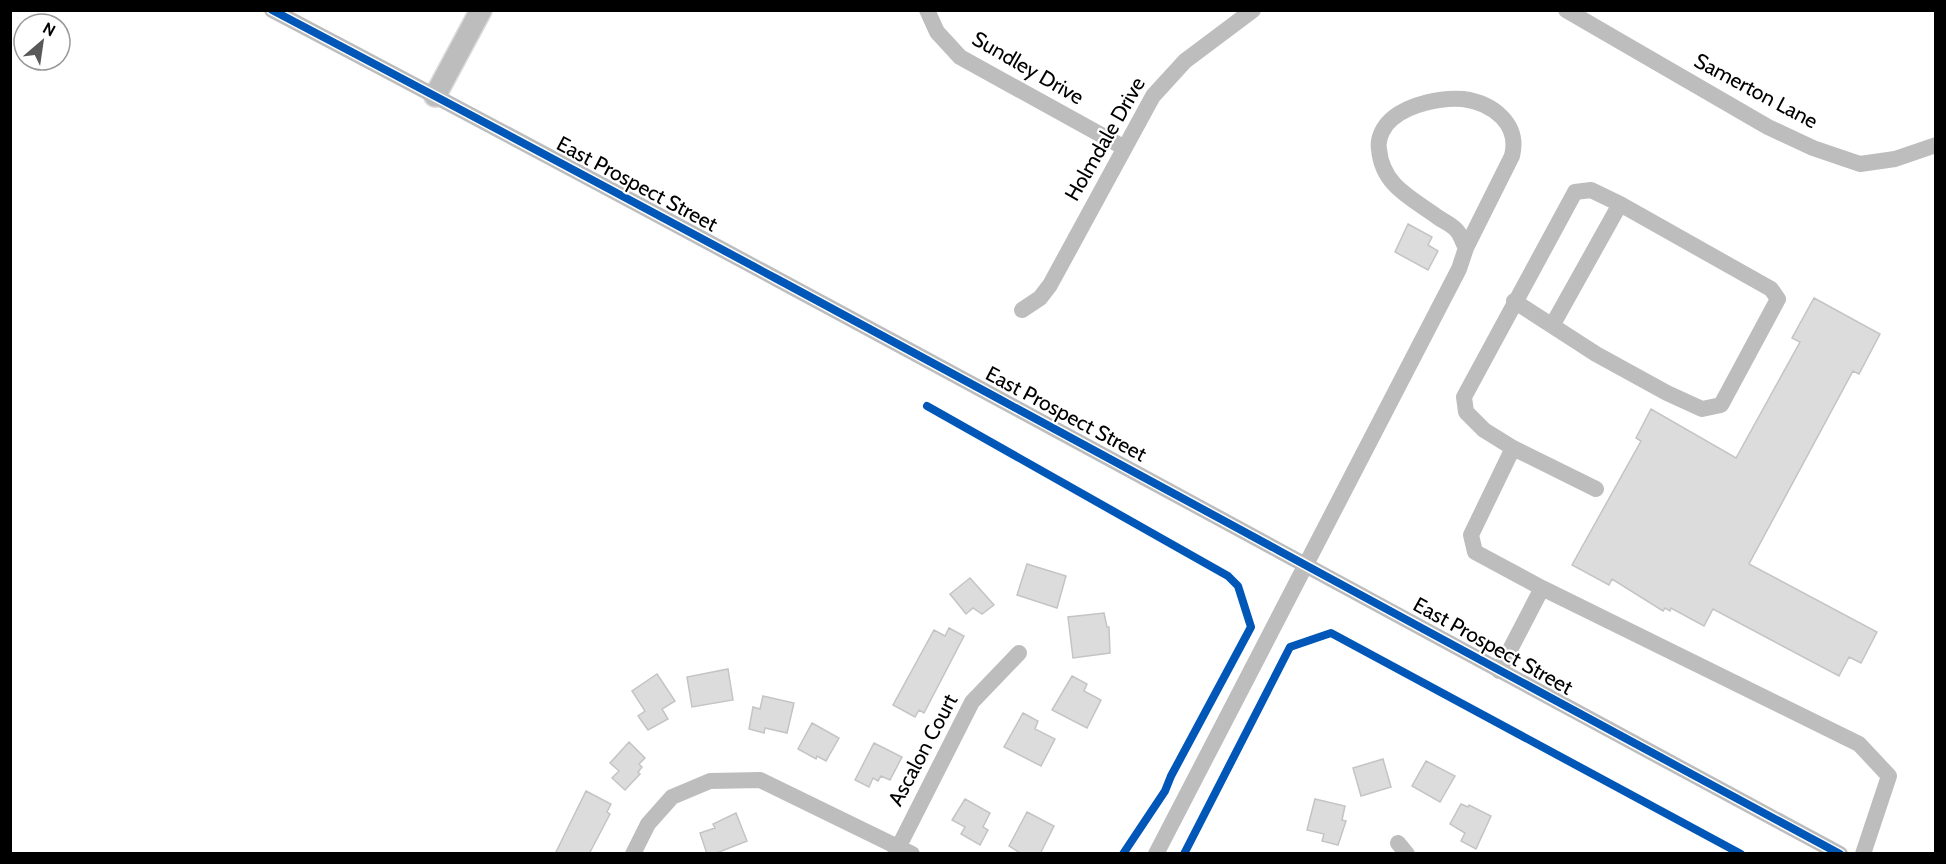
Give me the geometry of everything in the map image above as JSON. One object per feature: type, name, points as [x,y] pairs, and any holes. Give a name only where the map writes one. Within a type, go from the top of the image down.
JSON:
[{"type":"main road","points":[[435,96],[481,10]]},
{"type":"street","name":"East Prospect Street","points":[[272,10],[1307,564],[1499,671],[1840,854]]},
{"type":"street","name":"Sundley Drive","points":[[927,10],[937,32],[960,57],[1123,147]]},
{"type":"street","name":"Holmdale Drive","points":[[1022,310],[1040,298],[1050,285],[1123,147],[1153,96],[1175,70],[1214,37],[1253,10]]},
{"type":"street","name":"Samerton Lane","points":[[1566,10],[1768,127],[1813,148],[1860,164],[1895,159],[1935,145]]},
{"type":"street","points":[[1156,854],[1459,269],[1466,248],[1512,156],[1515,146],[1509,124],[1485,104],[1460,99],[1426,104],[1401,112],[1385,126],[1378,142],[1383,172],[1401,191],[1457,231],[1466,248]]},
{"type":"street","points":[[1514,301],[1553,324],[1596,354],[1666,393],[1702,409],[1721,405],[1778,299],[1772,289],[1620,204],[1591,190],[1575,192],[1514,301],[1464,397],[1466,412],[1484,430],[1596,489]]},
{"type":"street","points":[[1553,324],[1620,204]]},
{"type":"street","points":[[1513,447],[1471,535],[1475,552],[1542,588],[1859,744],[1889,776],[1863,854]]},
{"type":"street","points":[[1499,671],[1542,588]]},
{"type":"street","name":"Ascalon Court","points":[[902,851],[972,702],[1019,654]]},
{"type":"street","points":[[633,854],[648,824],[672,797],[710,781],[750,780],[760,780],[902,851]]},
{"type":"building","points":[[1408,224],[1432,237],[1428,245],[1438,251],[1428,270],[1395,252]]},
{"type":"building","points":[[1814,298],[1880,334],[1859,374],[1853,371],[1749,564],[1877,632],[1861,663],[1849,657],[1839,676],[1713,609],[1704,626],[1671,608],[1670,611],[1665,608],[1663,611],[1612,579],[1609,585],[1572,565],[1641,441],[1636,438],[1651,409],[1736,458],[1800,342],[1792,338]]},
{"type":"building","points":[[1027,564],[1066,576],[1057,608],[1017,595]]},
{"type":"building","points":[[970,578],[994,605],[982,614],[973,608],[966,614],[950,594]]},
{"type":"building","points":[[1104,613],[1107,627],[1109,627],[1110,653],[1073,658],[1068,617]]},
{"type":"building","points":[[949,628],[964,636],[924,713],[919,710],[915,717],[893,705],[934,630],[945,636]]},
{"type":"building","points":[[728,669],[733,700],[692,707],[687,677]]},
{"type":"building","points":[[657,674],[675,701],[662,709],[668,719],[648,730],[638,716],[645,711],[632,691]]},
{"type":"building","points":[[1072,676],[1087,684],[1084,691],[1101,700],[1087,728],[1052,710]]},
{"type":"building","points":[[763,696],[794,703],[787,733],[765,728],[764,733],[749,729],[753,707],[760,709]]},
{"type":"building","points":[[1023,713],[1038,721],[1035,729],[1055,739],[1041,766],[1004,747]]},
{"type":"building","points":[[812,723],[839,738],[826,761],[817,756],[816,759],[798,749]]},
{"type":"building","points":[[629,742],[645,758],[639,764],[642,767],[638,772],[640,774],[625,790],[612,778],[619,771],[610,763]]},
{"type":"building","points":[[874,743],[902,757],[890,780],[881,776],[878,781],[873,778],[869,787],[855,780]]},
{"type":"building","points":[[1383,759],[1391,787],[1361,796],[1353,768]]},
{"type":"building","points":[[1426,761],[1455,776],[1440,802],[1412,786]]},
{"type":"building","points":[[586,791],[611,804],[607,812],[610,814],[589,854],[555,854]]},
{"type":"building","points":[[965,799],[990,813],[983,827],[988,830],[980,845],[961,834],[965,827],[952,820]]},
{"type":"building","points":[[1315,799],[1345,806],[1342,820],[1346,821],[1338,845],[1322,841],[1324,834],[1307,830]]},
{"type":"building","points":[[1461,804],[1468,807],[1469,805],[1491,816],[1476,849],[1461,841],[1465,833],[1450,824]]},
{"type":"building","points":[[1027,812],[1054,826],[1040,854],[1022,854],[1009,846]]},
{"type":"building","points":[[736,813],[747,841],[714,854],[707,854],[700,833],[715,828],[713,824]]},
{"type":"cycle path","points":[[272,10],[861,324],[1840,854]]},
{"type":"cycle path","points":[[927,406],[1228,576],[1238,586],[1251,627],[1165,791],[1123,854]]},
{"type":"cycle path","points":[[1184,854],[1290,647],[1331,633],[1741,854]]}]
